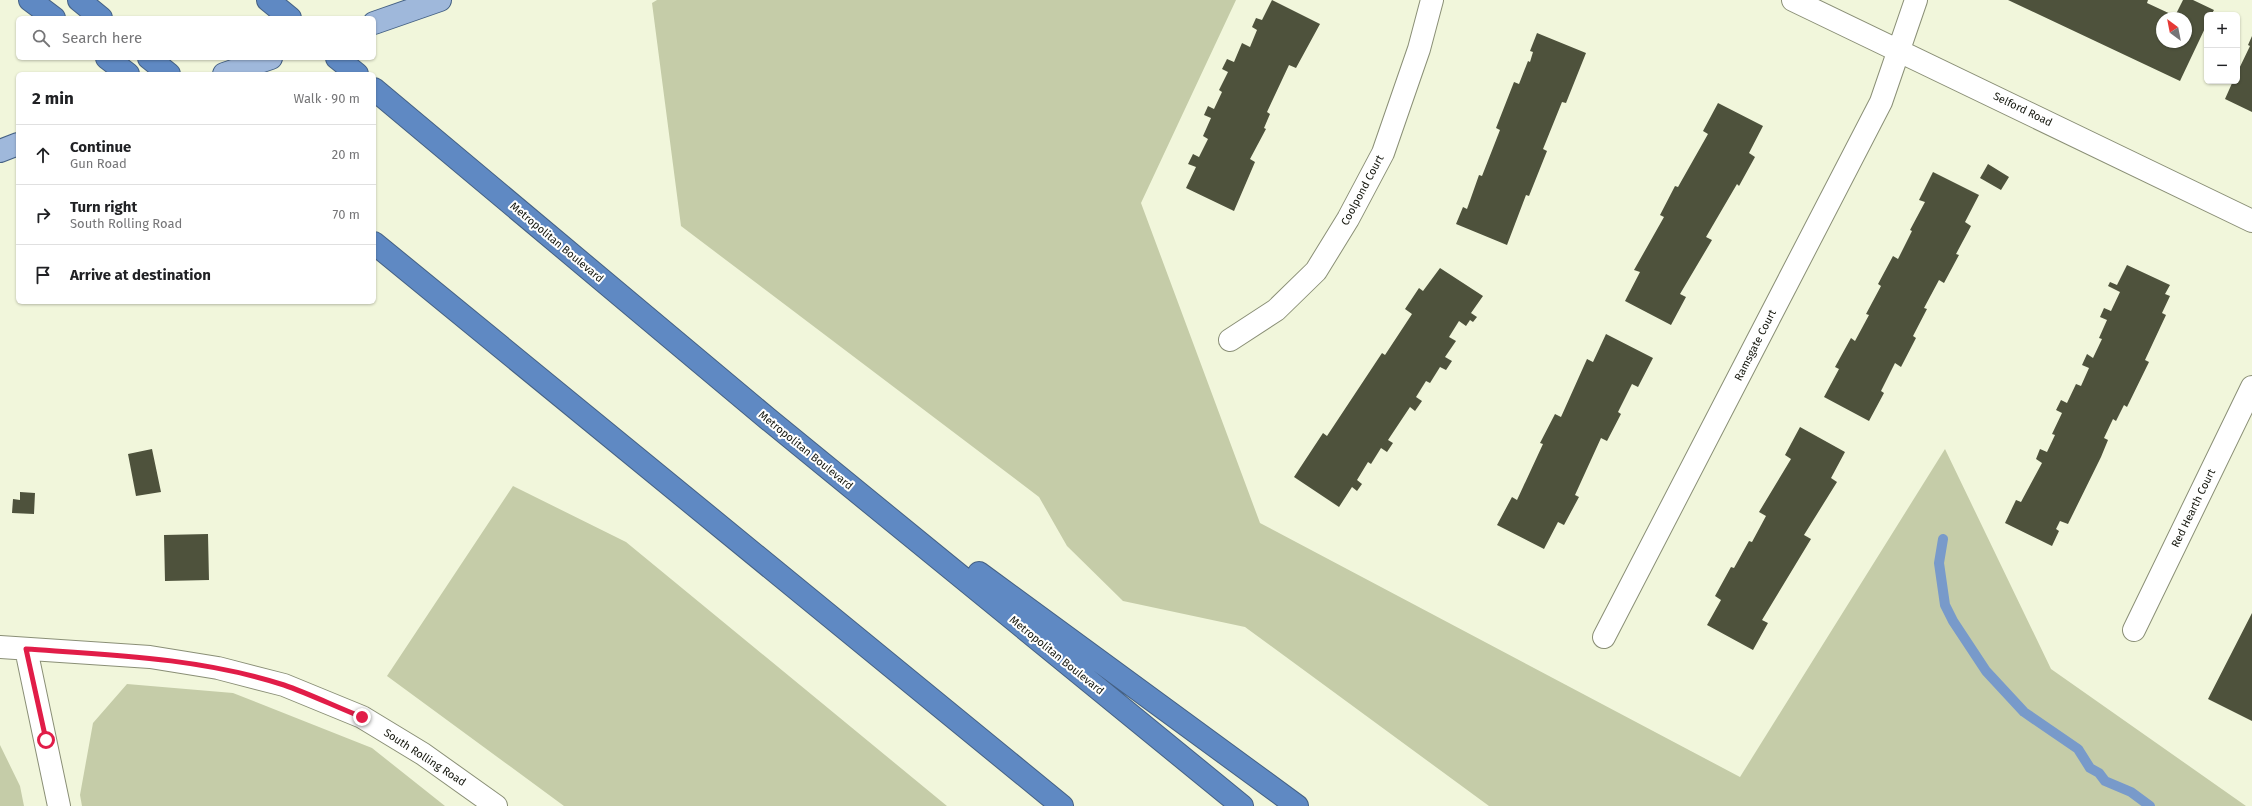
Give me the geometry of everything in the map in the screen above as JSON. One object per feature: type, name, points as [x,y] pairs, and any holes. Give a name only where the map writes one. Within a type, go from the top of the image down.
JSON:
[{"type":"highway","points":[[30,0],[51,16]]},
{"type":"highway","points":[[79,0],[99,16]]},
{"type":"highway","points":[[268,0],[288,16]]},
{"type":"highway","points":[[110,60],[125,72]]},
{"type":"highway","points":[[152,60],[166,72]]},
{"type":"highway","points":[[340,60],[355,72]]},
{"type":"highway","name":"Metropolitan Boulevard","points":[[376,91],[768,419],[1242,806]]},
{"type":"highway","points":[[376,245],[1062,806]]},
{"type":"highway","points":[[376,260],[605,432]]},
{"type":"highway","points":[[768,419],[1297,806]]},
{"type":"main road","points":[[376,22],[440,0]]},
{"type":"main road","points":[[230,72],[265,60]]},
{"type":"main road","points":[[0,151],[16,145]]},
{"type":"street","name":"Coolpond Court","points":[[1230,340],[1276,310],[1316,271],[1348,219],[1383,153],[1419,49],[1432,0]]},
{"type":"street","name":"Selford Road","points":[[1793,0],[1898,49],[2252,221]]},
{"type":"street","name":"Ramsgate Court","points":[[1604,637],[1881,102],[1916,0]]},
{"type":"street","name":"Red Hearth Court","points":[[2134,630],[2252,387]]},
{"type":"street","name":"South Rolling Road","points":[[0,647],[150,657],[218,668],[284,685],[362,717],[423,754],[496,806]]},
{"type":"street","points":[[26,649],[59,806]]},
{"type":"green space","points":[[657,0],[1236,0],[1141,203],[1260,523],[1740,777],[1945,449],[2051,669],[2246,806],[1489,806],[1245,627],[1123,601],[1067,546],[1039,497],[681,226],[652,3]]},
{"type":"green space","points":[[513,486],[626,542],[947,806],[564,806],[387,676]]},
{"type":"green space","points":[[127,684],[233,693],[372,748],[445,806],[82,806],[80,795],[93,723]]},
{"type":"green space","points":[[0,745],[20,786],[24,806],[0,806]]},
{"type":"building","points":[[1272,0],[1320,24],[1296,68],[1289,65],[1267,112],[1270,114],[1264,128],[1266,129],[1250,159],[1255,162],[1234,211],[1186,188],[1196,167],[1188,164],[1193,154],[1199,157],[1208,139],[1203,136],[1211,118],[1204,115],[1208,106],[1214,109],[1222,92],[1219,90],[1228,72],[1222,69],[1227,59],[1234,62],[1242,43],[1250,47],[1257,30],[1252,27],[1256,18],[1262,20]]},
{"type":"building","points":[[2008,0],[2148,0],[2147,3],[2166,12],[2156,12],[2156,48],[2192,48],[2192,12],[2177,12],[2183,0],[2193,0],[2214,10],[2213,12],[2204,12],[2204,30],[2180,81]]},
{"type":"building","points":[[1537,33],[1586,53],[1566,103],[1562,102],[1543,149],[1547,151],[1529,196],[1526,195],[1507,245],[1456,224],[1463,207],[1467,209],[1479,175],[1482,176],[1500,130],[1496,128],[1514,82],[1519,84],[1528,61],[1530,62],[1533,52],[1530,51]]},
{"type":"building","points":[[2252,36],[2252,112],[2225,99],[2232,84],[2240,84],[2240,67],[2250,46],[2248,45]]},
{"type":"building","points":[[1718,103],[1763,126],[1749,153],[1755,157],[1739,186],[1737,184],[1706,237],[1712,240],[1680,294],[1686,297],[1671,325],[1625,301],[1640,272],[1634,270],[1664,217],[1660,215],[1675,186],[1678,187],[1708,134],[1703,131]]},
{"type":"building","points":[[1988,164],[2009,177],[2001,190],[1980,178]]},
{"type":"building","points":[[1933,172],[1979,195],[1965,222],[1971,226],[1956,254],[1959,255],[1944,283],[1939,280],[1924,308],[1927,309],[1913,336],[1916,338],[1901,367],[1895,363],[1881,391],[1884,393],[1869,421],[1824,397],[1839,369],[1835,367],[1851,338],[1855,341],[1869,315],[1866,314],[1881,286],[1878,284],[1893,256],[1898,259],[1912,231],[1910,230],[1925,202],[1919,200]]},
{"type":"building","points":[[2127,265],[2170,285],[2165,294],[2170,296],[2162,313],[2166,315],[2145,360],[2149,362],[2127,407],[2124,405],[2116,421],[2113,419],[2104,438],[2108,440],[2101,457],[2068,524],[2060,521],[2056,529],[2059,531],[2052,546],[2005,523],[2016,500],[2021,502],[2042,463],[2036,459],[2040,449],[2047,452],[2055,435],[2052,434],[2062,413],[2056,410],[2061,400],[2067,403],[2076,384],[2081,386],[2089,368],[2082,365],[2087,354],[2093,358],[2102,339],[2099,338],[2107,320],[2100,317],[2104,308],[2111,311],[2120,292],[2108,286],[2110,282],[2117,285]]},
{"type":"building","points":[[1440,268],[1483,296],[1471,313],[1477,317],[1473,322],[1470,320],[1466,326],[1459,321],[1449,337],[1456,341],[1445,357],[1452,361],[1446,370],[1440,367],[1430,383],[1426,381],[1416,397],[1422,401],[1415,411],[1410,407],[1388,440],[1393,443],[1387,452],[1381,448],[1371,464],[1368,462],[1357,480],[1362,484],[1357,491],[1352,487],[1339,507],[1294,477],[1323,433],[1327,436],[1382,353],[1385,355],[1412,314],[1405,309],[1419,288],[1423,291]]},
{"type":"building","points":[[1606,334],[1653,358],[1638,387],[1632,384],[1618,412],[1621,414],[1607,441],[1601,438],[1575,495],[1579,497],[1564,525],[1558,522],[1544,549],[1497,525],[1512,497],[1517,500],[1543,444],[1540,443],[1555,414],[1561,417],[1587,359],[1593,362]]},
{"type":"building","points":[[1800,427],[1845,452],[1831,478],[1837,482],[1804,535],[1811,539],[1762,620],[1768,623],[1753,650],[1707,625],[1721,600],[1715,596],[1731,567],[1734,568],[1749,541],[1752,542],[1766,516],[1759,512],[1791,459],[1785,455]]},
{"type":"building","points":[[152,449],[161,492],[136,496],[128,454]]},
{"type":"building","points":[[20,492],[35,493],[34,514],[12,513],[13,499],[20,500]]},
{"type":"building","points":[[208,534],[209,580],[165,581],[164,535]]},
{"type":"building","points":[[2252,613],[2252,721],[2208,699]]},
{"type":"waterway","points":[[1943,539],[1939,563],[1945,605],[1953,621],[1986,671],[2024,712],[2078,749],[2090,768],[2099,773],[2105,781],[2131,792],[2150,806]]},
{"type":"route","points":[[46,740],[26,649],[150,657],[218,668],[284,685],[362,717]]}]
